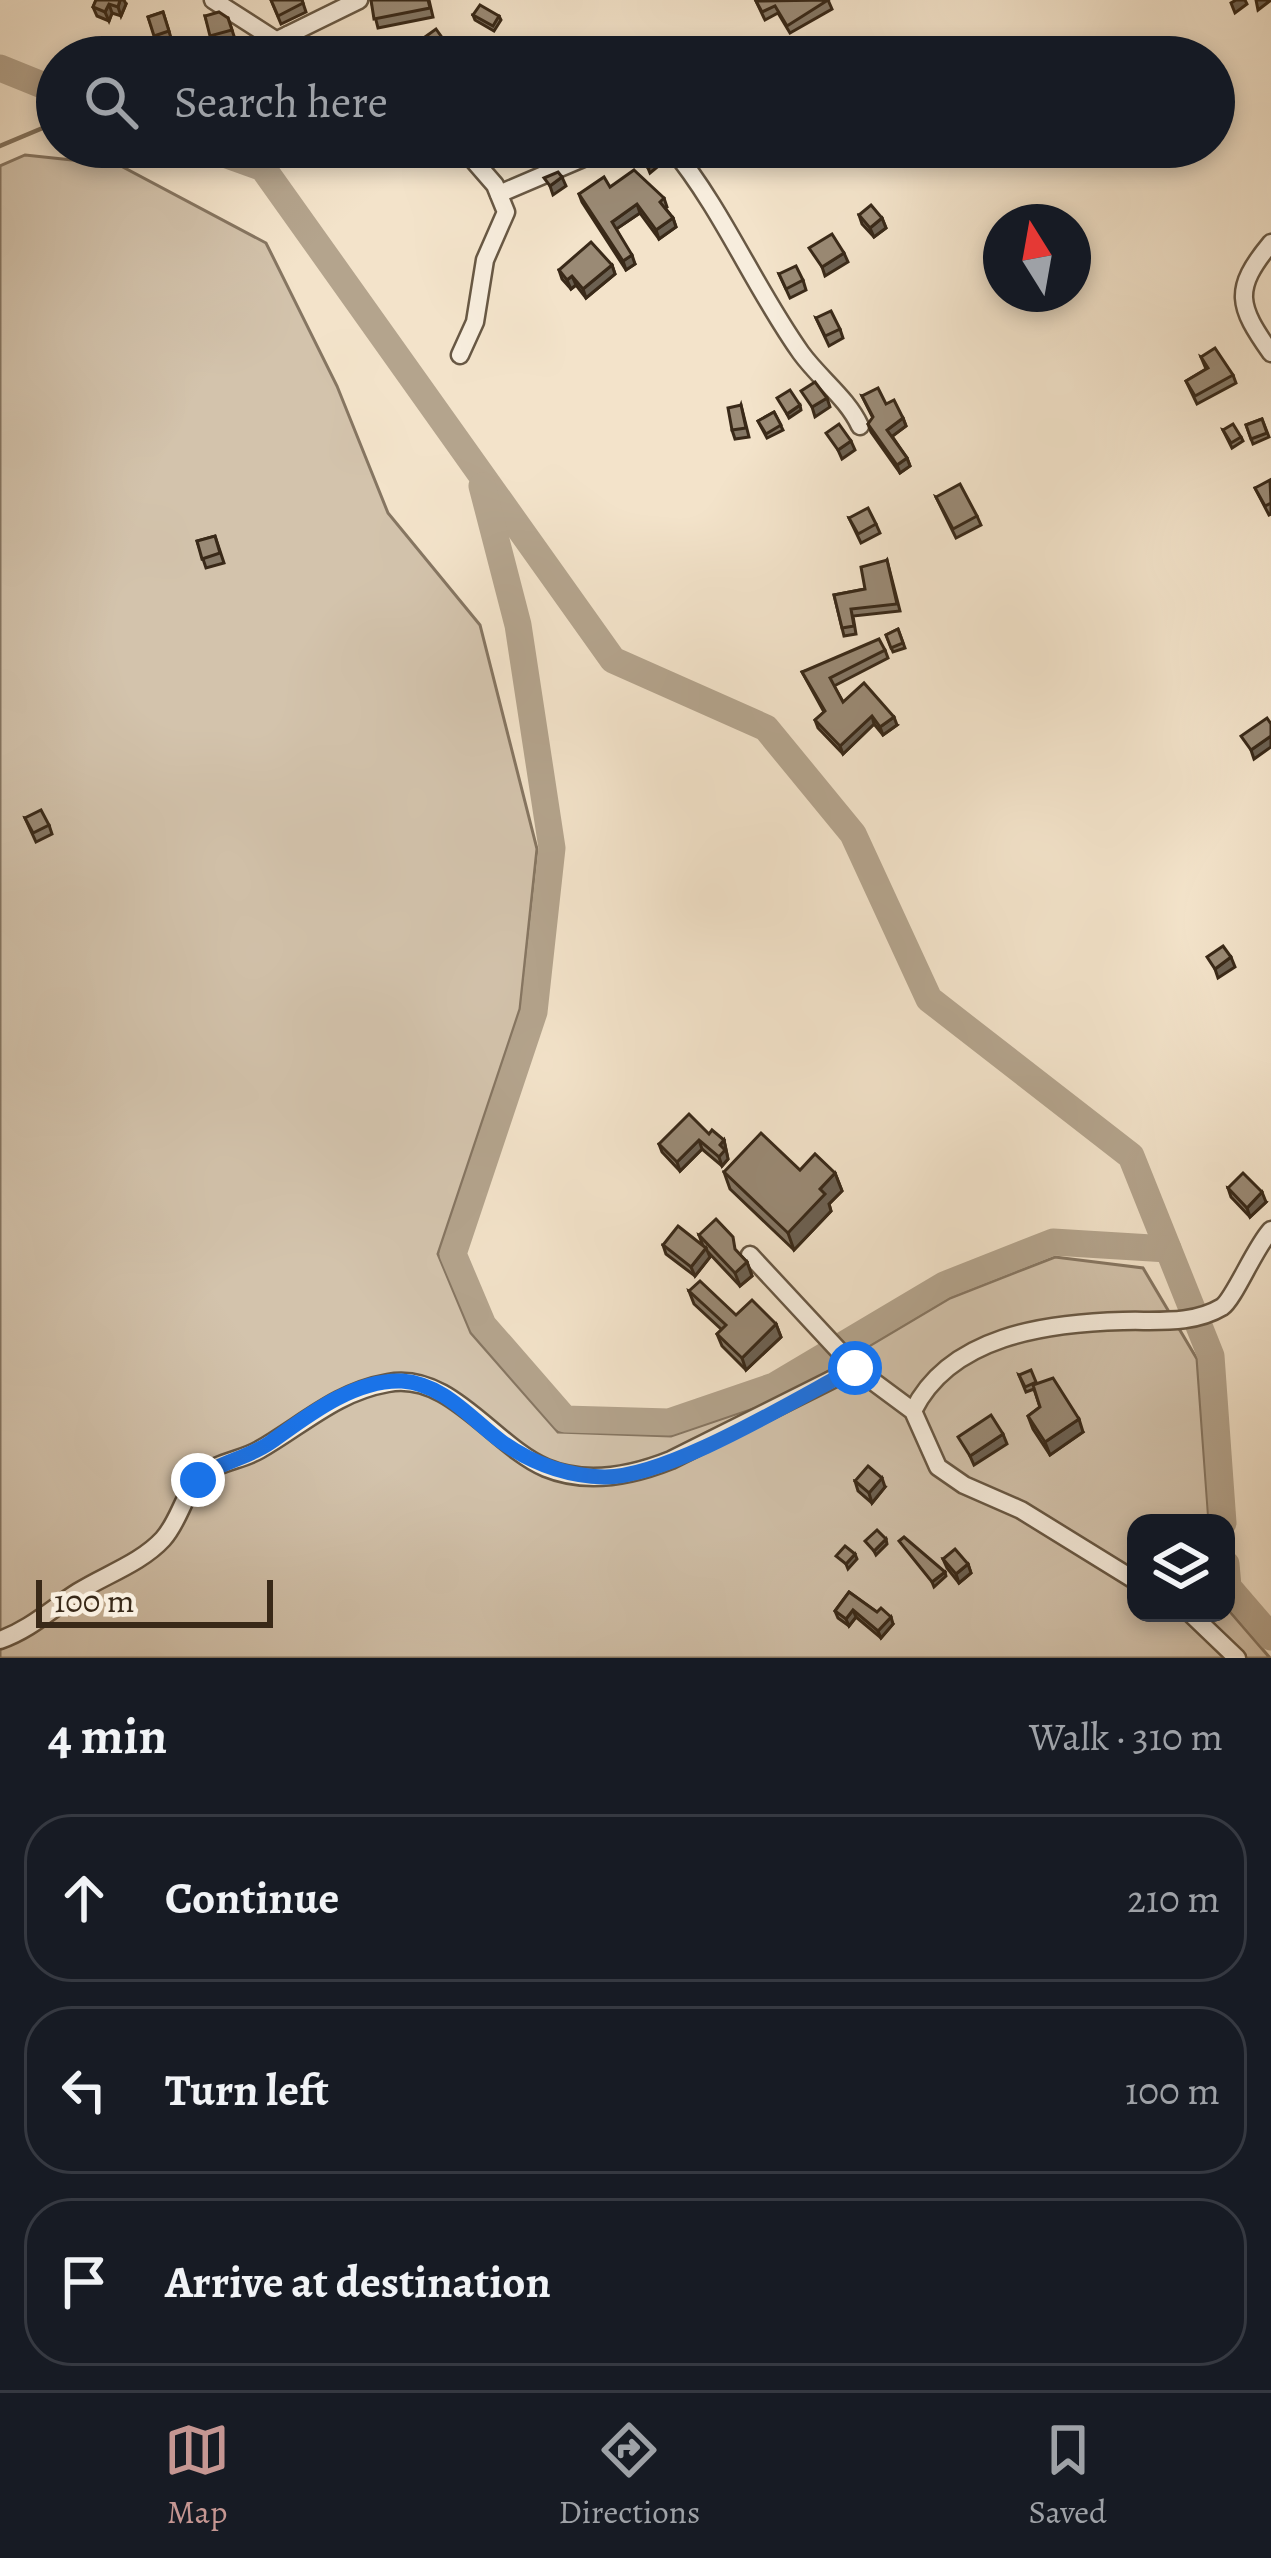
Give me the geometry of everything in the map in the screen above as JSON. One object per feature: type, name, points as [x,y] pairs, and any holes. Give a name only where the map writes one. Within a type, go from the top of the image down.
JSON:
[{"type":"street","points":[[213,0],[279,36]]},
{"type":"street","points":[[287,36],[358,0]]},
{"type":"street","points":[[460,355],[475,322],[485,260],[506,212],[479,168]]},
{"type":"street","points":[[499,194],[560,168]]},
{"type":"street","points":[[686,168],[802,354],[853,410],[860,426]]},
{"type":"street","points":[[1271,243],[1246,281],[1244,297],[1247,319],[1271,353]]},
{"type":"street","points":[[913,1411],[946,1366],[992,1344],[1090,1322],[1196,1319],[1228,1304],[1259,1243],[1271,1230]]},
{"type":"street","points":[[751,1255],[855,1368],[913,1411],[938,1466],[952,1478],[1021,1510],[1127,1575]]},
{"type":"street","points":[[0,1640],[40,1621],[74,1594],[151,1549],[164,1538],[185,1497],[210,1470],[256,1452],[322,1406],[365,1389],[404,1381],[428,1388],[448,1397],[504,1443],[546,1468],[610,1477],[642,1472],[671,1460],[855,1368]]},
{"type":"street","points":[[1199,1622],[1237,1658]]},
{"type":"shaded area","points":[[25,155],[36,156],[36,168],[125,168],[266,243],[337,386],[388,513],[480,625],[537,849],[520,1009],[438,1254],[471,1333],[558,1432],[671,1436],[780,1399],[950,1298],[1055,1257],[1143,1268],[1197,1359],[1208,1514],[1127,1514],[1127,1622],[1235,1622],[1235,1617],[1270,1658],[0,1658],[0,166]]},
{"type":"building","points":[[96,0],[120,0],[118,7],[109,4],[105,12],[93,7]]},
{"type":"building","points":[[271,0],[302,0],[303,3],[278,16]]},
{"type":"building","points":[[371,0],[428,0],[430,8],[374,19]]},
{"type":"building","points":[[828,0],[787,26],[775,6],[762,12],[756,1]]},
{"type":"building","points":[[480,5],[499,16],[493,26],[473,15]]},
{"type":"building","points":[[163,12],[169,31],[154,36],[148,17]]},
{"type":"building","points":[[219,12],[228,18],[232,30],[210,36],[205,16]]},
{"type":"building","points":[[634,170],[664,198],[660,202],[673,218],[656,230],[637,204],[612,222],[632,255],[623,261],[579,194],[604,177],[610,187]]},
{"type":"building","points":[[558,172],[562,177],[550,186],[544,178]]},
{"type":"building","points":[[871,205],[882,218],[870,228],[859,215]]},
{"type":"building","points":[[832,234],[844,253],[822,267],[809,248]]},
{"type":"building","points":[[591,242],[612,265],[583,289],[559,270]]},
{"type":"building","points":[[796,266],[803,280],[786,289],[779,274]]},
{"type":"building","points":[[831,311],[840,329],[825,336],[816,318]]},
{"type":"building","points":[[1215,348],[1233,375],[1195,396],[1186,381],[1208,368],[1201,357]]},
{"type":"building","points":[[815,382],[827,398],[812,407],[801,391]]},
{"type":"building","points":[[878,388],[886,404],[894,400],[903,418],[887,430],[907,458],[897,465],[868,424],[873,417],[862,396]]},
{"type":"building","points":[[790,390],[800,405],[787,414],[777,398]]},
{"type":"building","points":[[741,405],[746,428],[732,430],[728,408]]},
{"type":"building","points":[[774,412],[781,425],[766,434],[758,421]]},
{"type":"building","points":[[1262,419],[1267,433],[1251,439],[1246,425]]},
{"type":"building","points":[[839,424],[851,441],[838,450],[826,433]]},
{"type":"building","points":[[1233,424],[1241,437],[1231,443],[1223,430]]},
{"type":"building","points":[[1270,480],[1271,503],[1265,506],[1255,488]]},
{"type":"building","points":[[960,484],[977,516],[953,529],[936,497]]},
{"type":"building","points":[[868,508],[876,524],[858,534],[849,518]]},
{"type":"building","points":[[215,536],[220,553],[202,559],[197,541]]},
{"type":"building","points":[[887,560],[897,604],[851,609],[854,626],[842,628],[834,595],[865,589],[861,567]]},
{"type":"building","points":[[898,629],[903,643],[891,648],[886,635]]},
{"type":"building","points":[[879,639],[885,650],[830,678],[843,702],[864,683],[894,717],[880,727],[872,716],[840,746],[815,720],[825,711],[802,672]]},
{"type":"building","points":[[1267,718],[1271,736],[1251,750],[1241,736]]},
{"type":"building","points":[[41,810],[49,825],[33,833],[25,818]]},
{"type":"building","points":[[1223,946],[1231,957],[1215,969],[1207,957]]},
{"type":"building","points":[[689,1114],[709,1134],[712,1130],[724,1140],[720,1145],[725,1150],[719,1157],[699,1140],[677,1162],[659,1144]]},
{"type":"building","points":[[761,1133],[800,1170],[815,1154],[835,1173],[820,1189],[825,1194],[788,1233],[724,1172]]},
{"type":"building","points":[[1243,1173],[1262,1192],[1247,1208],[1228,1188]]},
{"type":"building","points":[[716,1219],[747,1262],[735,1273],[699,1235]]},
{"type":"building","points":[[678,1226],[706,1248],[691,1267],[663,1245]]},
{"type":"building","points":[[700,1281],[736,1315],[752,1300],[776,1324],[742,1358],[717,1334],[726,1325],[689,1291]]},
{"type":"building","points":[[1031,1370],[1036,1382],[1025,1387],[1019,1375]]},
{"type":"building","points":[[1053,1378],[1079,1419],[1045,1442],[1028,1416],[1040,1407],[1033,1385]]},
{"type":"building","points":[[991,1415],[1003,1434],[970,1456],[958,1437]]},
{"type":"building","points":[[868,1466],[882,1478],[869,1493],[855,1481]]},
{"type":"building","points":[[877,1530],[886,1539],[874,1551],[865,1541]]},
{"type":"building","points":[[904,1537],[945,1572],[932,1582],[899,1541]]},
{"type":"building","points":[[845,1546],[855,1554],[846,1564],[836,1556]]},
{"type":"building","points":[[955,1549],[968,1564],[956,1574],[943,1559]]},
{"type":"building","points":[[849,1592],[891,1617],[878,1631],[853,1610],[846,1619],[835,1611]]},
{"type":"waterway","points":[[0,68],[36,83]]},
{"type":"waterway","points":[[0,146],[36,131]]},
{"type":"waterway","points":[[263,168],[613,660],[766,728],[853,834],[929,999],[1131,1156],[1211,1356],[1222,1514]]},
{"type":"waterway","points":[[482,486],[518,625],[552,848],[534,1012],[453,1254],[483,1325],[565,1419],[669,1422],[774,1386],[944,1285],[1053,1242],[1168,1249]]},
{"type":"waterway","points":[[1235,1595],[1271,1637]]},
{"type":"route","points":[[198,1480],[221,1463],[256,1452],[322,1406],[404,1381],[448,1397],[504,1443],[546,1468],[610,1477],[642,1472],[731,1433],[855,1368]]}]
